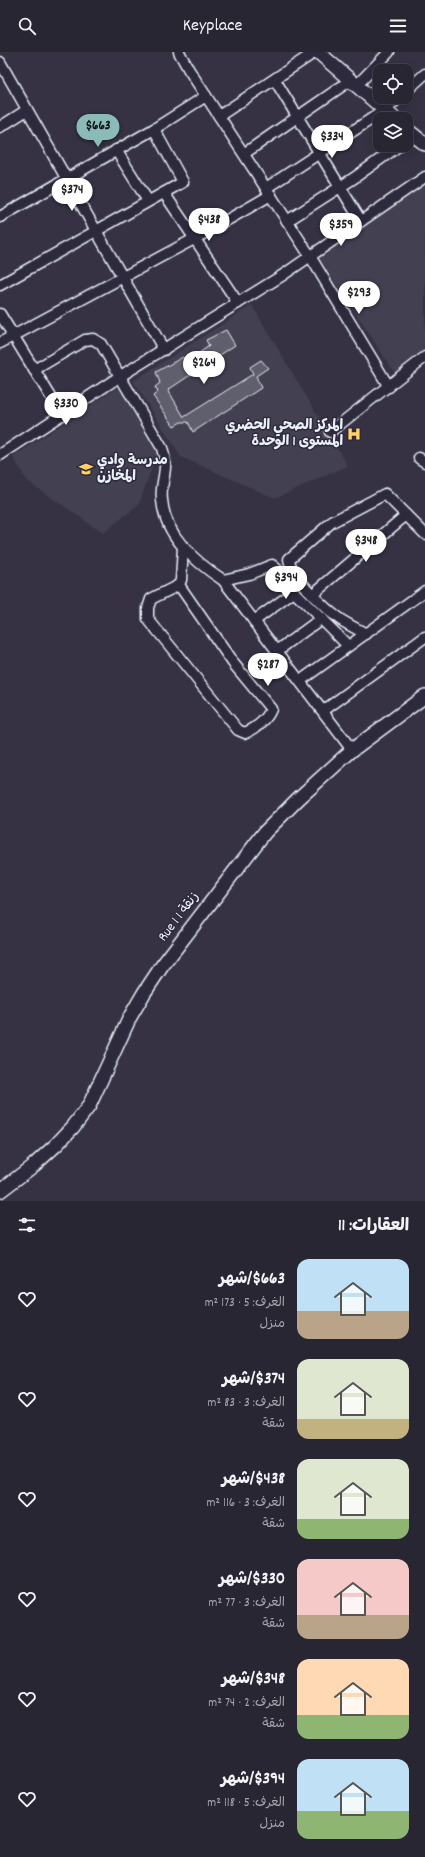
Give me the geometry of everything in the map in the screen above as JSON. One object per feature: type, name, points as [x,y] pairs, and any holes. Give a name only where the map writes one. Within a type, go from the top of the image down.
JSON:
[{"type":"street","points":[[179,52],[310,256],[389,386]]},
{"type":"street","points":[[244,153],[354,83],[389,52]]},
{"type":"street","points":[[219,116],[275,80],[323,54],[385,110]]},
{"type":"street","points":[[0,62],[65,178],[124,277],[164,350]]},
{"type":"street","points":[[413,85],[425,74]]},
{"type":"street","points":[[275,80],[361,221]]},
{"type":"street","points":[[0,217],[65,178],[154,129],[206,96]]},
{"type":"street","points":[[0,343],[194,239],[268,192],[320,153],[392,104]]},
{"type":"street","points":[[0,127],[28,110]]},
{"type":"street","points":[[0,285],[183,182],[154,129]]},
{"type":"street","points":[[116,150],[148,201]]},
{"type":"street","points":[[287,221],[340,187],[390,152]]},
{"type":"street","points":[[0,455],[119,377],[164,350],[310,256],[425,177]]},
{"type":"street","points":[[164,193],[238,303]]},
{"type":"street","points":[[0,314],[62,415]]},
{"type":"street","points":[[34,370],[85,340],[94,339],[101,344],[162,448],[165,464],[162,482],[162,500],[167,524],[183,547],[223,580],[352,750]]},
{"type":"street","points":[[330,432],[425,357]]},
{"type":"street","points":[[366,634],[340,620],[312,595],[289,566],[289,559],[292,554],[332,522],[385,494],[425,534]]},
{"type":"street","points":[[312,595],[406,515]]},
{"type":"street","points":[[178,585],[233,664],[271,710],[269,715],[245,733],[238,730],[148,619],[148,608],[151,599],[178,585],[181,580],[183,547]]},
{"type":"street","points":[[223,580],[249,574],[272,565],[280,571],[294,592],[322,618],[348,646]]},
{"type":"street","points":[[300,681],[425,591]]},
{"type":"street","points":[[254,621],[294,592]]},
{"type":"street","points":[[277,651],[322,618]]},
{"type":"street","points":[[323,711],[425,637]]},
{"type":"street","name":"Rue 1 زنقة 1","points":[[0,1191],[34,1165],[73,1127],[89,1106],[130,1017],[162,966],[265,832],[299,798],[352,750],[425,696]]},
{"type":"shaded area","points":[[425,184],[425,348],[395,373],[318,257]]},
{"type":"shaded area","points":[[252,305],[348,466],[275,498],[181,457],[133,381]]},
{"type":"shaded area","name":"مدرسة وادي المخازن","points":[[118,387],[158,450],[139,505],[103,533],[27,481],[13,457]]},
{"type":"building","points":[[226,330],[235,345],[168,390],[184,417],[253,374],[250,367],[261,360],[268,368],[256,376],[261,388],[193,432],[188,422],[181,422],[174,426],[153,396],[158,392],[155,387],[160,383],[156,372],[183,357],[188,361],[209,346],[206,340]]},
{"type":"place","name":"المركز الصحي الحضري المستوى 1 الوحدة","points":[[354,434]]},
{"type":"place","name":"مدرسة وادي المخازن","points":[[86,469]]}]
